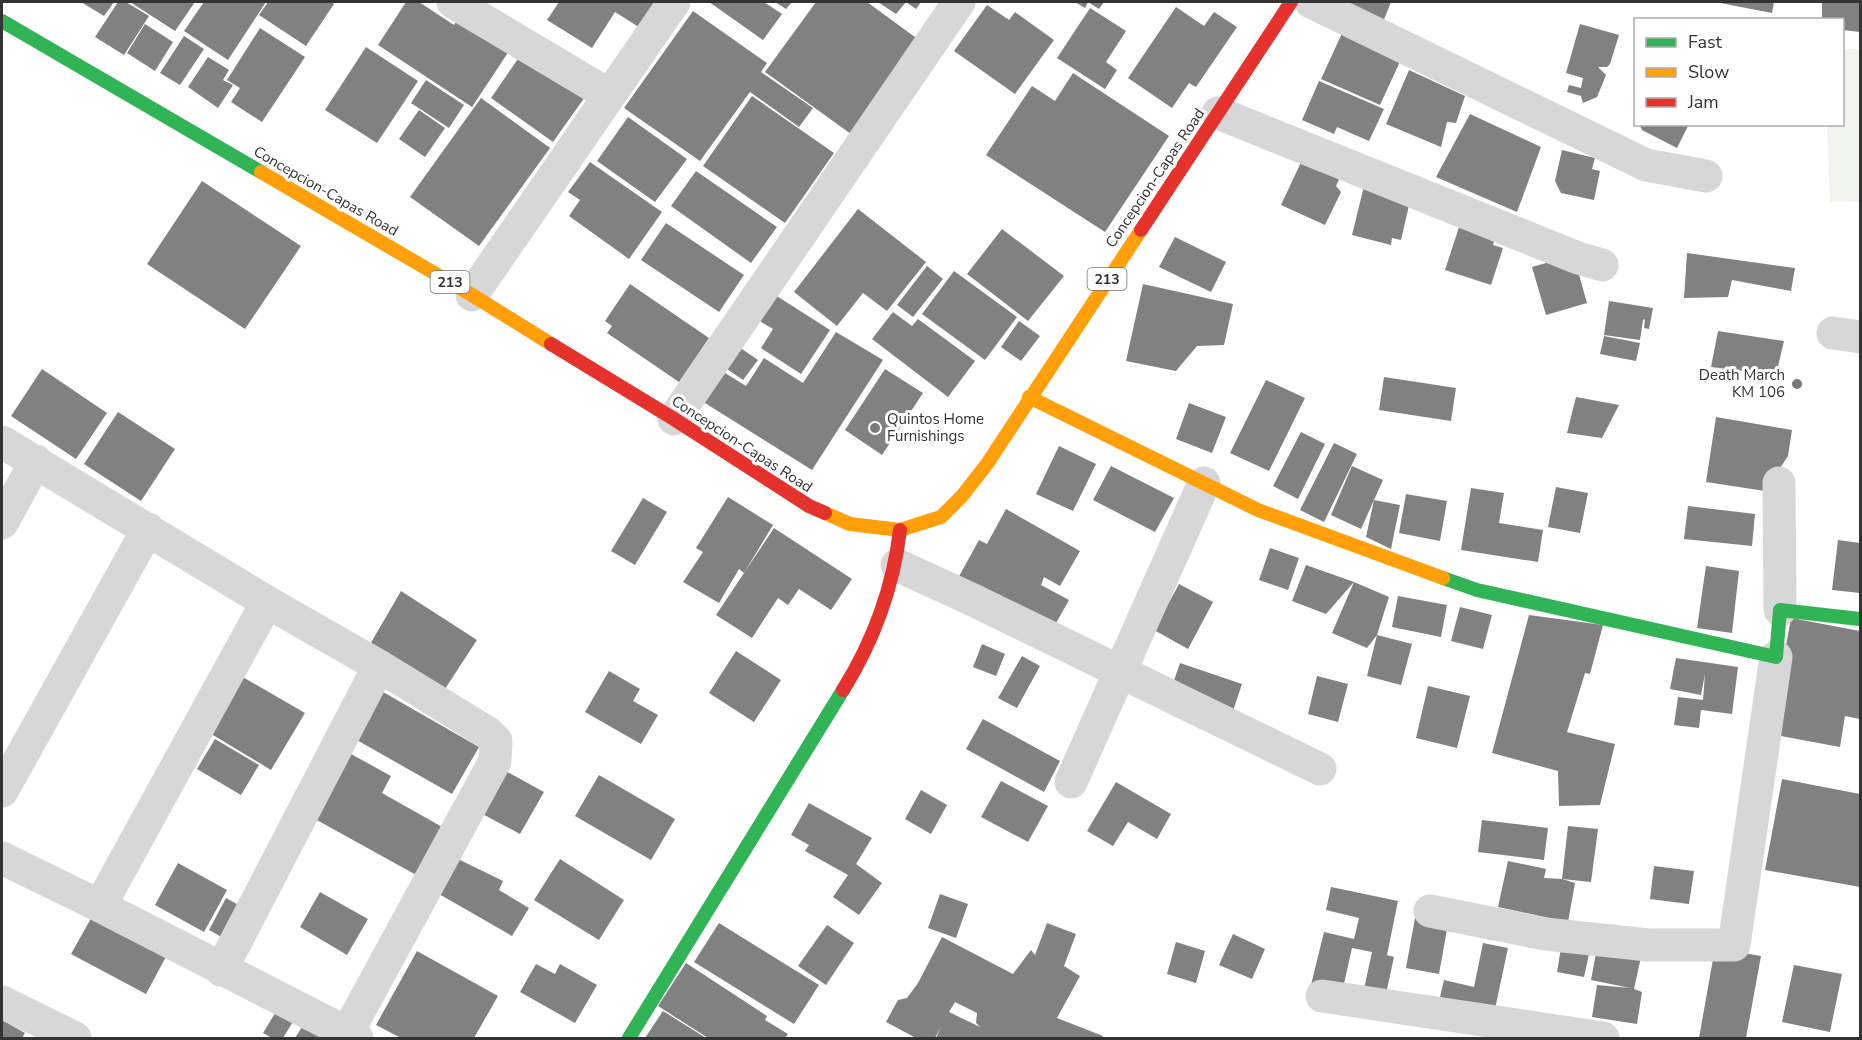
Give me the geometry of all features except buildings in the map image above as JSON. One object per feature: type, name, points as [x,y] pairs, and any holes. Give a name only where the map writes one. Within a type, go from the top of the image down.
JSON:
[{"type":"main road","name":"Concepcion-Capas Road","points":[[2,21],[472,295],[809,506],[850,524],[900,530],[941,517],[962,496],[987,464],[1291,2]]},
{"type":"main road","points":[[1029,397],[1258,510],[1477,590],[1776,657],[1780,610],[1860,619]]},
{"type":"main road","points":[[629,1038],[862,659],[884,611],[897,565],[900,530]]},
{"type":"street","points":[[453,2],[609,95]]},
{"type":"street","points":[[472,295],[674,2]]},
{"type":"street","points":[[674,420],[959,2]]},
{"type":"street","points":[[1311,2],[1646,165],[1706,176]]},
{"type":"street","points":[[1218,113],[1578,258],[1602,265]]},
{"type":"street","points":[[2,442],[267,602],[379,666],[488,733],[496,741],[495,761],[352,1035],[2,858]]},
{"type":"street","points":[[2,523],[36,461]]},
{"type":"street","points":[[1071,782],[1204,483]]},
{"type":"street","points":[[1779,483],[1780,610]]},
{"type":"street","points":[[2,791],[148,529]]},
{"type":"street","points":[[897,565],[1320,770]]},
{"type":"street","points":[[100,906],[267,602]]},
{"type":"street","points":[[1430,911],[1557,935],[1648,945],[1734,945],[1776,657]]},
{"type":"street","points":[[221,970],[379,666]]},
{"type":"street","points":[[1322,996],[1603,1038]]},
{"type":"street","points":[[2,1002],[75,1038]]},
{"type":"shaded area","points":[[1844,49],[1860,49],[1860,201],[1830,202],[1827,126],[1844,126]]},
{"type":"traffic: fast","points":[[2,21],[261,172]]},
{"type":"traffic: fast","points":[[1443,578],[1477,590],[1776,657],[1780,610],[1860,619]]},
{"type":"traffic: fast","points":[[629,1038],[843,690]]},
{"type":"traffic: slow","points":[[261,172],[472,295],[551,344]]},
{"type":"traffic: slow","points":[[825,513],[850,524],[900,530],[941,517],[962,496],[987,464],[1141,230]]},
{"type":"traffic: slow","points":[[1029,397],[1258,510],[1443,578]]},
{"type":"traffic: jam","points":[[1141,230],[1291,2]]},
{"type":"traffic: jam","points":[[551,344],[674,419],[809,506],[825,513]]},
{"type":"traffic: jam","points":[[843,690],[873,633],[887,593],[900,530]]},
{"type":"place","name":"Death March KM 106","points":[[1797,384]]},
{"type":"place","name":"Quintos Home Furnishings","points":[[875,428]]}]
